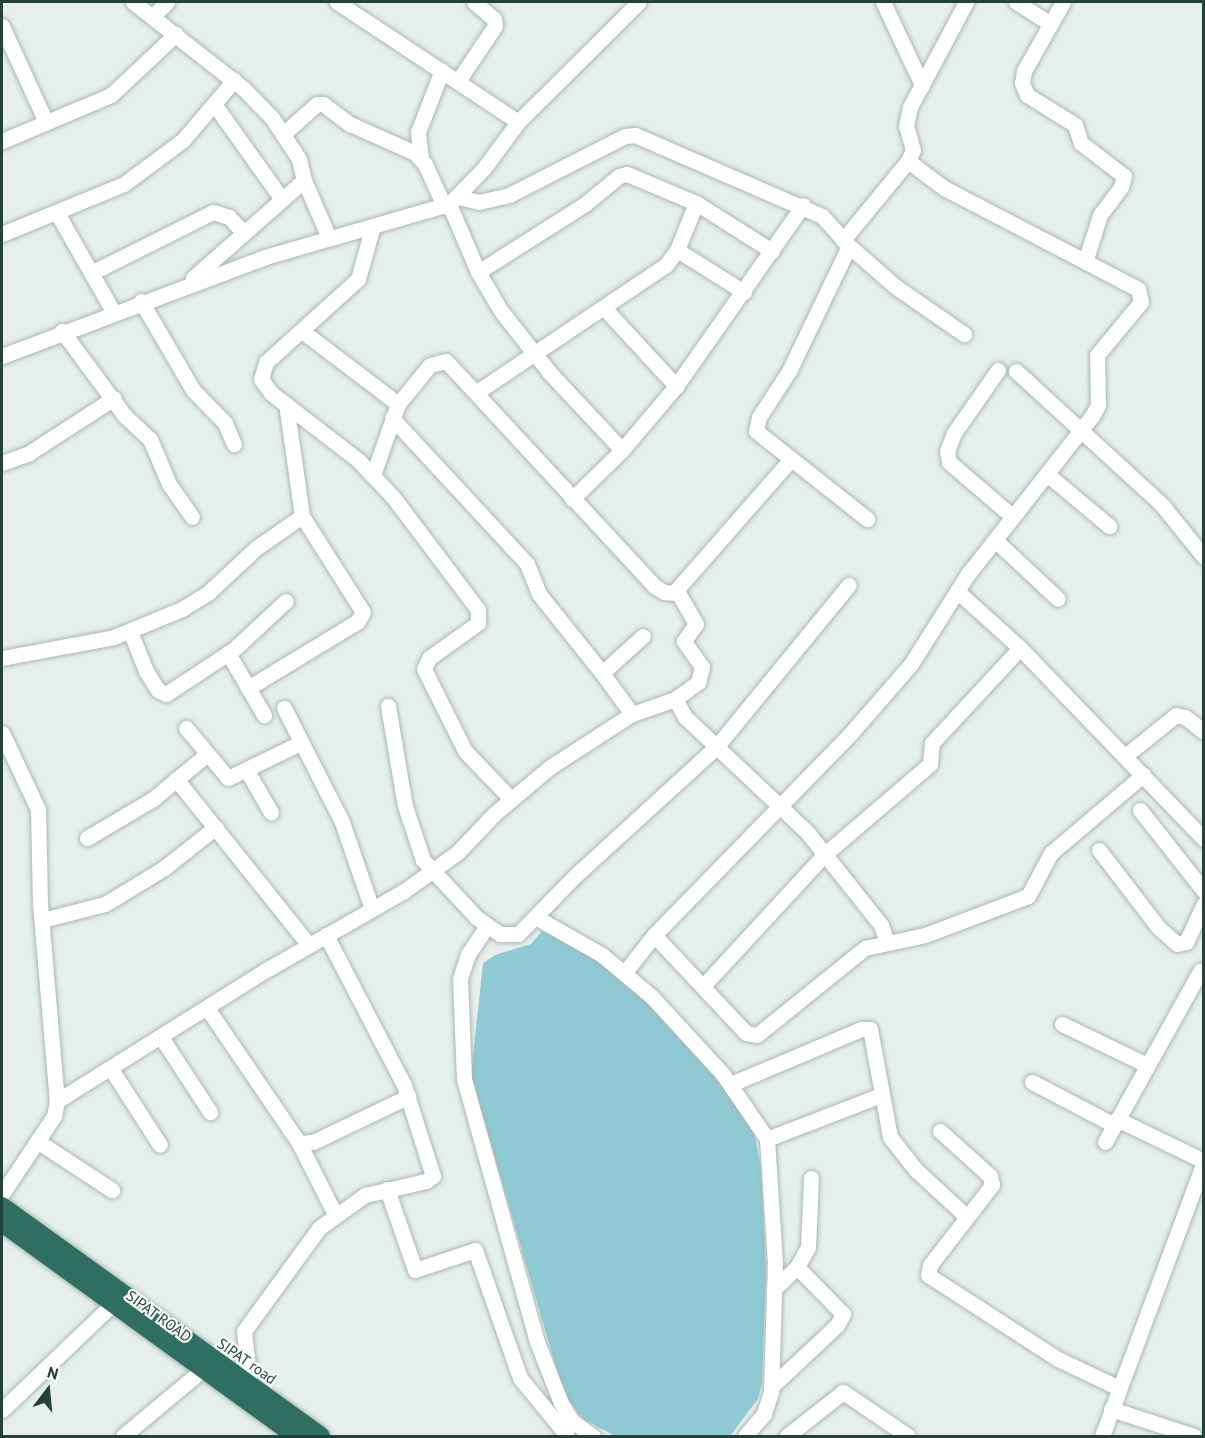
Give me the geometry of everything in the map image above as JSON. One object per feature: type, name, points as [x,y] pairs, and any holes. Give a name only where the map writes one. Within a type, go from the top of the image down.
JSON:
[{"type":"highway","name":"SIPAT ROAD","points":[[2,1206],[202,1370],[271,1409],[296,1437]]},
{"type":"highway","name":"SIPAT ROAD","points":[[2,1223],[117,1300]]},
{"type":"highway","name":"SIPAT road","points":[[117,1300],[250,1384],[271,1409],[321,1437]]},
{"type":"street","points":[[133,2],[234,80],[284,134],[299,159],[304,180],[329,238]]},
{"type":"street","points":[[153,16],[166,2]]},
{"type":"street","points":[[337,2],[518,122]]},
{"type":"street","points":[[458,81],[495,26],[494,19],[474,2]]},
{"type":"street","points":[[883,2],[921,85]]},
{"type":"street","points":[[867,519],[760,438],[756,424],[789,371],[846,243],[908,161],[913,150],[907,135],[907,116],[921,85],[966,2]]},
{"type":"street","points":[[1016,2],[1051,24]]},
{"type":"street","points":[[1063,2],[1024,71],[1023,89],[1075,125],[1081,143],[1124,176],[1121,187],[1100,215],[1084,262]]},
{"type":"street","points":[[450,202],[518,122],[634,3]]},
{"type":"street","points":[[2,26],[46,122]]},
{"type":"street","points":[[2,141],[111,95],[176,34]]},
{"type":"street","points":[[421,158],[418,132],[442,70]]},
{"type":"street","points":[[2,234],[124,184],[183,140],[234,80]]},
{"type":"street","points":[[214,104],[281,198]]},
{"type":"street","points":[[284,134],[317,104],[323,104],[350,124],[405,146],[421,158],[450,202],[478,272],[501,311],[535,356],[622,450]]},
{"type":"street","points":[[2,356],[113,311],[329,238],[372,229],[450,202],[479,202],[510,195],[629,134],[804,205],[822,216],[846,243],[896,287],[964,334]]},
{"type":"street","points":[[625,972],[654,935],[781,806],[895,683],[957,591],[1082,430],[1098,405],[1097,355],[1136,311],[1143,297],[1138,289],[944,188],[908,161]]},
{"type":"street","points":[[478,272],[585,204],[619,176],[646,179],[696,203],[772,251]]},
{"type":"street","points":[[184,286],[304,180]]},
{"type":"street","points":[[477,392],[535,356],[656,272],[677,250],[696,203]]},
{"type":"street","points":[[572,499],[622,450],[676,386],[804,205]]},
{"type":"street","points":[[91,273],[213,212],[229,217],[244,234]]},
{"type":"street","points":[[57,213],[113,311]]},
{"type":"street","points":[[372,229],[358,279],[261,369],[263,385],[373,476],[411,518],[478,610],[478,623],[429,658],[424,669],[465,751],[511,800]]},
{"type":"street","points":[[677,250],[744,292]]},
{"type":"street","points":[[141,301],[193,390],[225,423],[234,444]]},
{"type":"street","points":[[605,309],[676,386]]},
{"type":"street","points":[[62,331],[114,398],[125,416],[150,439],[169,484],[192,517]]},
{"type":"street","points":[[302,331],[395,411],[527,564],[539,594],[632,714]]},
{"type":"street","points":[[373,476],[395,411],[420,374],[437,360],[453,365],[572,499],[654,586],[664,592],[678,593]]},
{"type":"street","points":[[998,370],[954,433],[947,451],[949,462],[1013,518]]},
{"type":"street","points":[[1016,371],[1162,505],[1203,557]]},
{"type":"street","points":[[2,463],[29,453],[114,398]]},
{"type":"street","points":[[248,688],[358,621],[363,612],[302,516],[286,404]]},
{"type":"street","points":[[678,593],[682,583],[790,460]]},
{"type":"street","points":[[1048,475],[1109,526]]},
{"type":"street","points":[[2,658],[130,632],[182,609],[209,592],[256,548],[302,516]]},
{"type":"street","points":[[995,540],[1059,599]]},
{"type":"street","points":[[388,706],[405,806],[416,848],[432,872],[488,926],[500,934],[518,934],[537,918],[576,874],[717,746],[849,585]]},
{"type":"street","points":[[957,591],[1020,648],[1203,839]]},
{"type":"street","points":[[57,1101],[309,945],[432,872],[458,852],[550,766],[632,714],[675,699],[698,682],[703,672],[684,641],[696,624],[678,593]]},
{"type":"street","points":[[130,632],[146,671],[162,693],[172,691],[228,653],[286,601]]},
{"type":"street","points":[[602,673],[642,636]]},
{"type":"street","points":[[704,985],[825,854],[930,764],[932,743],[1020,648]]},
{"type":"street","points":[[228,653],[264,716]]},
{"type":"street","points":[[675,699],[686,717],[781,806],[825,854],[881,926],[887,942]]},
{"type":"street","points":[[284,708],[358,860],[372,909]]},
{"type":"street","points":[[1125,756],[1176,715],[1185,717],[1203,732]]},
{"type":"street","points":[[186,728],[228,778],[247,771],[302,742]]},
{"type":"street","points":[[2,733],[38,809],[42,920],[57,1101],[54,1116],[2,1194]]},
{"type":"street","points":[[87,838],[126,817],[207,754]]},
{"type":"street","points":[[247,771],[271,812]]},
{"type":"street","points":[[654,935],[704,985],[747,1033],[756,1035],[856,954],[887,942],[925,935],[1028,896],[1051,853],[1143,775]]},
{"type":"street","points":[[176,779],[309,945]]},
{"type":"street","points":[[1140,810],[1203,891]]},
{"type":"street","points":[[42,920],[105,904],[164,868],[216,827]]},
{"type":"street","points":[[1099,850],[1158,927],[1177,944],[1186,942],[1203,904]]},
{"type":"street","points":[[537,918],[625,972],[684,1029],[731,1084],[767,1138],[774,1207],[771,1387],[764,1414],[745,1437]]},
{"type":"street","points":[[488,926],[468,954],[460,979],[464,1079],[537,1342],[561,1403],[572,1421],[593,1437]]},
{"type":"street","points":[[250,1384],[251,1366],[244,1338],[248,1324],[303,1246],[335,1214],[365,1194],[433,1176],[409,1096],[326,935]]},
{"type":"street","points":[[1105,1142],[1145,1064],[1200,971]]},
{"type":"street","points":[[207,1008],[299,1143],[335,1214]]},
{"type":"street","points":[[1062,1024],[1145,1064]]},
{"type":"street","points":[[731,1084],[867,1028],[873,1032],[885,1119],[898,1150],[967,1217]]},
{"type":"street","points":[[161,1037],[210,1112]]},
{"type":"street","points":[[111,1069],[160,1144]]},
{"type":"street","points":[[1032,1082],[1203,1161],[1117,1387],[1102,1437]]},
{"type":"street","points":[[767,1138],[881,1095]]},
{"type":"street","points":[[299,1143],[313,1142],[409,1096]]},
{"type":"street","points":[[940,1131],[992,1180],[990,1189],[930,1265],[928,1275],[1058,1359],[1117,1387]]},
{"type":"street","points":[[37,1141],[112,1190]]},
{"type":"street","points":[[774,1289],[797,1267],[810,1238],[811,1178]]},
{"type":"street","points":[[387,1189],[415,1270],[475,1250],[520,1378],[566,1434],[564,1437]]},
{"type":"street","points":[[771,1387],[837,1325],[843,1314],[797,1267]]},
{"type":"street","points":[[2,1410],[117,1300]]},
{"type":"street","points":[[123,1437],[202,1370]]},
{"type":"street","points":[[787,1437],[843,1392],[908,1437]]},
{"type":"street","points":[[1111,1409],[1194,1437]]},
{"type":"water","points":[[542,931],[596,958],[629,982],[707,1061],[754,1132],[761,1168],[766,1268],[762,1383],[758,1399],[730,1436],[615,1436],[583,1419],[564,1395],[471,1075],[483,963],[495,955],[531,944]]}]
